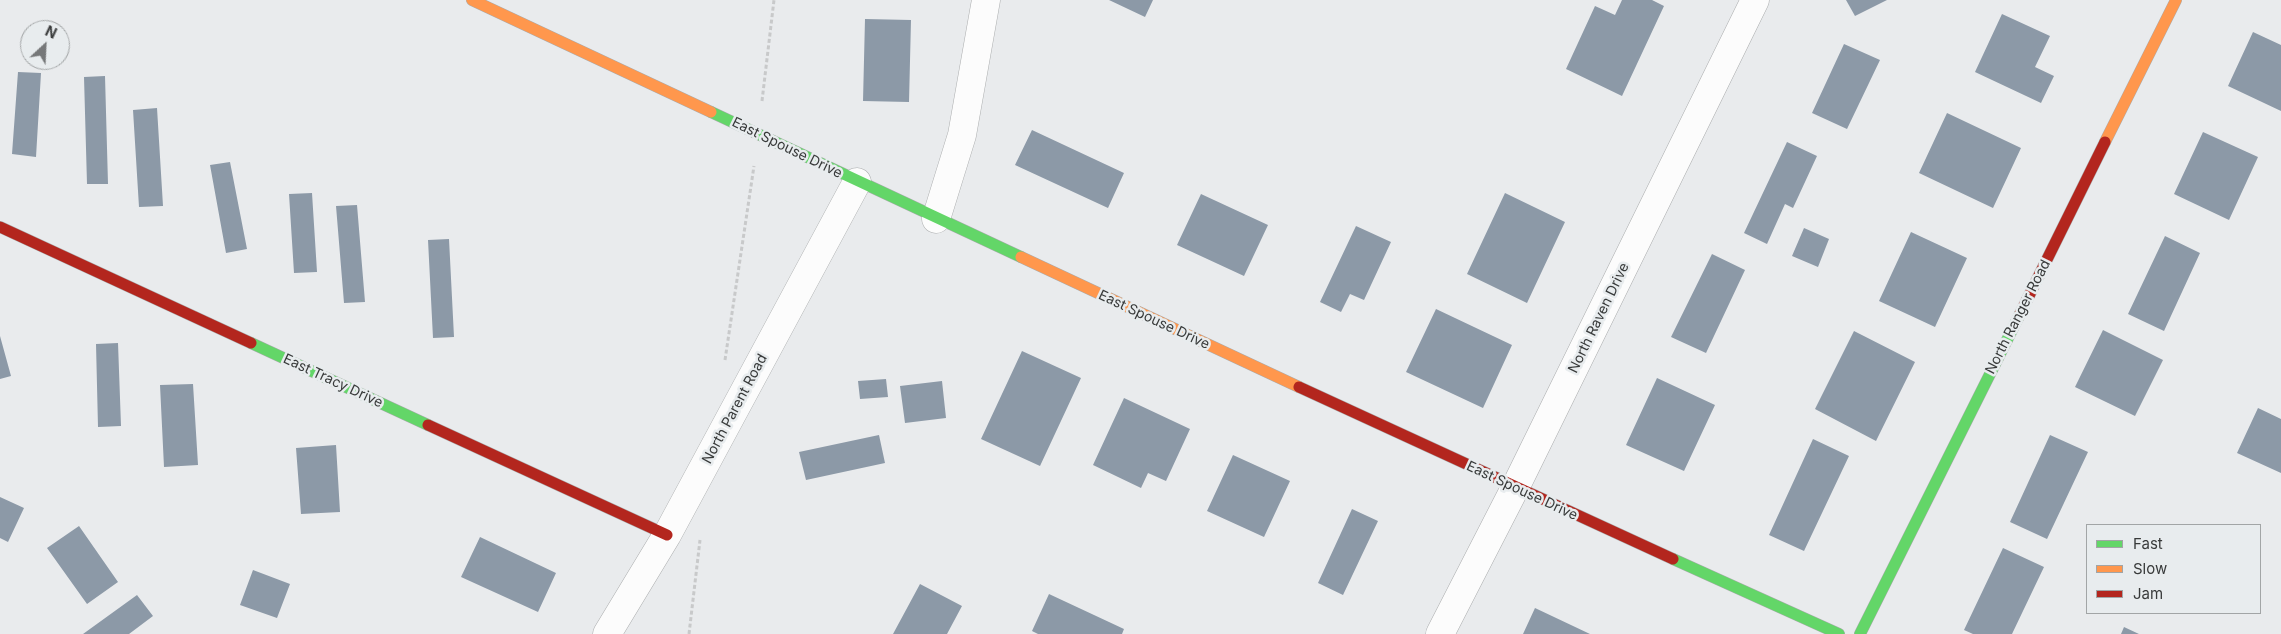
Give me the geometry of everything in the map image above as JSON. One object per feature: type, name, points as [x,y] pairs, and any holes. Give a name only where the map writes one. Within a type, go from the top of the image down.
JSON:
[{"type":"street","name":"East Spouse Drive","points":[[472,0],[511,8],[857,182],[1515,488],[1839,634]]},
{"type":"street","points":[[936,219],[962,135],[986,0]]},
{"type":"street","name":"North Raven Drive","points":[[1440,634],[1515,488],[1755,0]]},
{"type":"street","name":"North Ranger Road","points":[[1860,634],[2176,0]]},
{"type":"street","name":"North Parent Road","points":[[607,634],[667,535],[857,182]]},
{"type":"street","name":"East Tracy Drive","points":[[0,227],[667,535]]},
{"type":"path","points":[[761,105],[774,0]]},
{"type":"building","points":[[1109,0],[1153,0],[1145,17]]},
{"type":"building","points":[[1622,0],[1652,0],[1664,6],[1622,96],[1566,69],[1595,6],[1615,15]]},
{"type":"building","points":[[1846,0],[1887,0],[1855,16]]},
{"type":"building","points":[[2002,14],[2050,36],[2035,67],[2054,76],[2041,103],[1975,72]]},
{"type":"building","points":[[865,19],[911,20],[909,102],[863,101]]},
{"type":"building","points":[[2253,32],[2281,45],[2281,111],[2228,86]]},
{"type":"building","points":[[1844,44],[1880,60],[1847,129],[1812,113]]},
{"type":"building","points":[[18,72],[41,73],[36,157],[12,154]]},
{"type":"building","points":[[105,76],[108,184],[87,184],[84,77]]},
{"type":"building","points":[[157,108],[163,206],[139,207],[133,110]]},
{"type":"building","points":[[1947,113],[2021,148],[1993,208],[1919,173]]},
{"type":"building","points":[[1032,130],[1124,173],[1108,208],[1015,165]]},
{"type":"building","points":[[2203,132],[2258,157],[2229,220],[2174,194]]},
{"type":"building","points":[[1787,142],[1817,156],[1793,208],[1785,204],[1767,244],[1744,233]]},
{"type":"building","points":[[230,162],[247,249],[226,253],[210,165]]},
{"type":"building","points":[[312,193],[317,272],[294,273],[289,194]]},
{"type":"building","points":[[1505,193],[1565,222],[1527,303],[1467,274]]},
{"type":"building","points":[[1201,194],[1268,225],[1244,276],[1177,245]]},
{"type":"building","points":[[357,205],[365,302],[344,303],[336,206]]},
{"type":"building","points":[[1356,226],[1391,242],[1364,300],[1350,294],[1341,312],[1320,302]]},
{"type":"building","points":[[1804,228],[1829,239],[1818,267],[1792,256]]},
{"type":"building","points":[[1911,232],[1967,258],[1935,327],[1879,301]]},
{"type":"building","points":[[2165,236],[2200,253],[2164,331],[2128,314]]},
{"type":"building","points":[[449,239],[454,337],[433,338],[428,240]]},
{"type":"building","points":[[1712,254],[1745,270],[1706,353],[1671,337]]},
{"type":"building","points":[[1436,309],[1512,345],[1483,408],[1406,372]]},
{"type":"building","points":[[2103,330],[2163,360],[2135,416],[2075,387]]},
{"type":"building","points":[[1854,331],[1915,362],[1876,441],[1815,409]]},
{"type":"building","points":[[0,336],[11,376],[0,379]]},
{"type":"building","points":[[118,343],[121,426],[98,427],[96,344]]},
{"type":"building","points":[[1022,351],[1081,378],[1040,466],[981,439]]},
{"type":"building","points":[[1657,378],[1715,405],[1684,471],[1626,445]]},
{"type":"building","points":[[886,379],[888,397],[860,399],[858,381]]},
{"type":"building","points":[[942,381],[946,418],[905,423],[900,386]]},
{"type":"building","points":[[193,384],[198,465],[164,467],[160,385]]},
{"type":"building","points":[[1124,398],[1190,429],[1166,481],[1148,473],[1141,488],[1093,465]]},
{"type":"building","points":[[2258,408],[2281,419],[2281,473],[2237,453]]},
{"type":"building","points":[[879,435],[885,463],[806,480],[799,452]]},
{"type":"building","points":[[2050,435],[2088,452],[2047,539],[2010,522]]},
{"type":"building","points":[[1813,439],[1849,456],[1804,551],[1769,535]]},
{"type":"building","points":[[336,445],[340,512],[301,514],[296,448]]},
{"type":"building","points":[[1233,455],[1290,481],[1264,537],[1207,511]]},
{"type":"building","points":[[0,497],[24,508],[8,542],[0,538]]},
{"type":"building","points":[[1352,509],[1378,521],[1343,595],[1318,583]]},
{"type":"building","points":[[79,526],[118,582],[87,604],[47,548]]},
{"type":"building","points":[[480,537],[556,573],[538,612],[461,577]]},
{"type":"building","points":[[2003,548],[2044,567],[2012,634],[1973,634],[1964,630]]},
{"type":"building","points":[[253,570],[290,584],[277,618],[240,605]]},
{"type":"building","points":[[920,584],[962,606],[947,634],[893,634]]},
{"type":"building","points":[[1049,594],[1124,629],[1122,634],[1038,634],[1032,631]]},
{"type":"building","points":[[137,595],[153,616],[129,634],[83,634]]},
{"type":"building","points":[[1535,608],[1590,634],[1523,634]]},
{"type":"building","points":[[2124,627],[2139,634],[2121,634]]},
{"type":"traffic: fast","points":[[711,112],[1021,257]]},
{"type":"traffic: fast","points":[[1860,634],[2020,314]]},
{"type":"traffic: fast","points":[[251,343],[428,425]]},
{"type":"traffic: fast","points":[[1673,559],[1839,634]]},
{"type":"traffic: slow","points":[[472,0],[711,112]]},
{"type":"traffic: slow","points":[[2105,142],[2176,0]]},
{"type":"traffic: slow","points":[[1021,257],[1299,387]]},
{"type":"traffic: jam","points":[[2020,314],[2105,142]]},
{"type":"traffic: jam","points":[[0,227],[251,343]]},
{"type":"traffic: jam","points":[[1299,387],[1673,559]]},
{"type":"traffic: jam","points":[[428,425],[667,535]]}]
